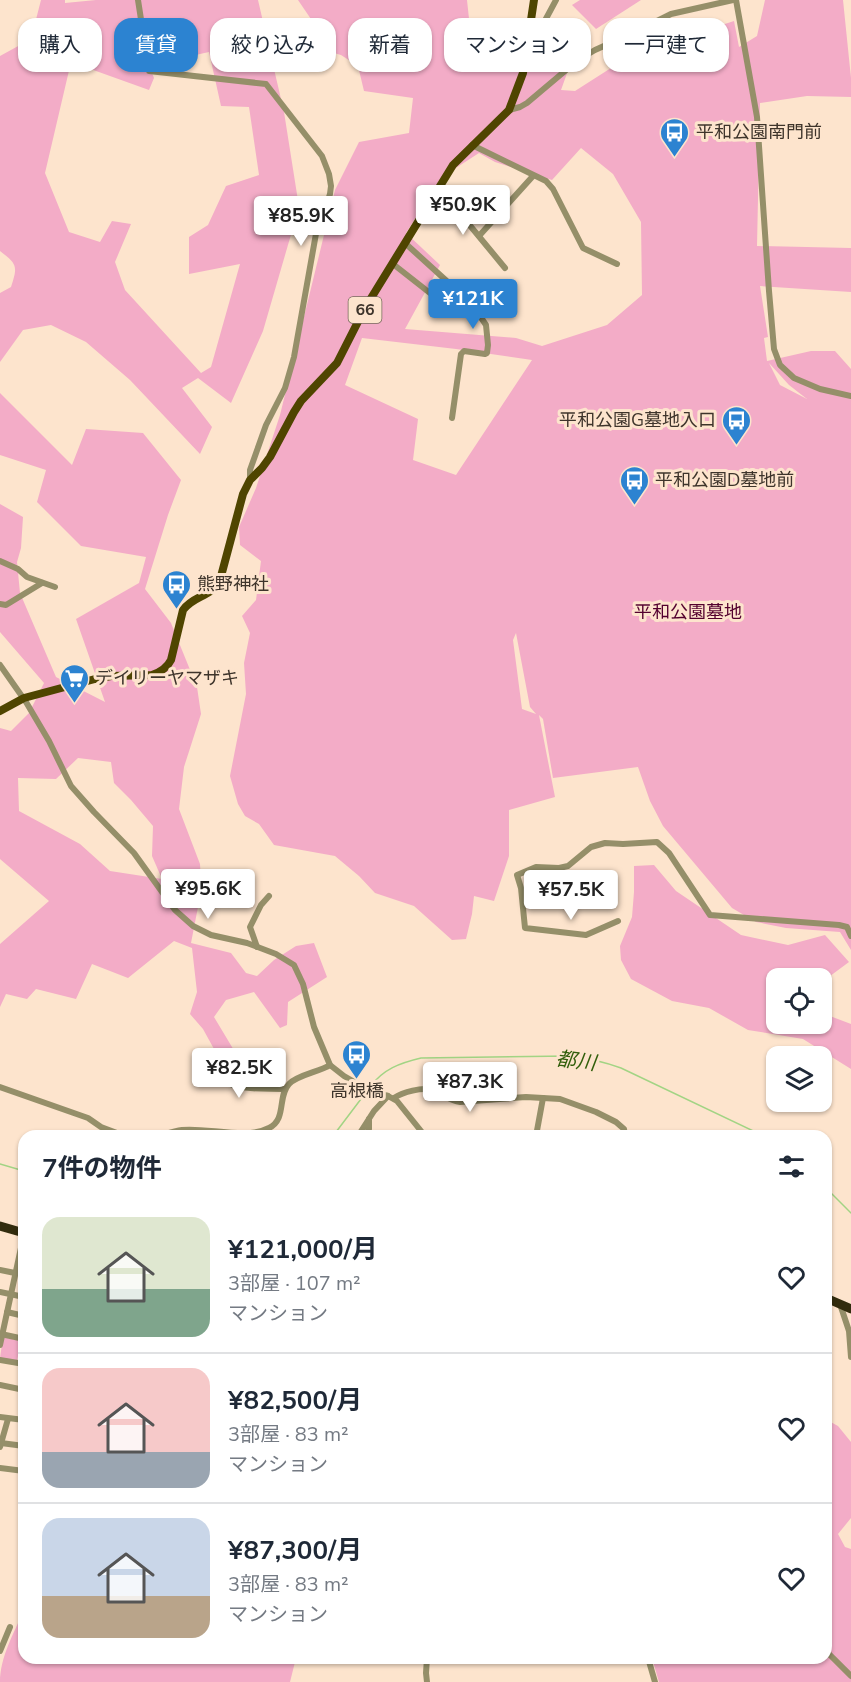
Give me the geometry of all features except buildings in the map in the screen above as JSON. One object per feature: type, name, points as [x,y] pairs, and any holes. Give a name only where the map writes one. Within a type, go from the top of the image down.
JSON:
[{"type":"highway","points":[[0,1226],[18,1231]]},
{"type":"highway","points":[[832,1302],[851,1309]]},
{"type":"main road","name":"66","points":[[531,18],[534,0]]},
{"type":"main road","name":"66","points":[[0,711],[24,698],[95,679],[111,676],[152,675],[164,669],[171,660],[183,610],[188,604],[210,593],[220,580],[243,494],[250,480],[270,457],[301,401],[337,363],[366,308],[453,165],[509,110],[523,72]]},
{"type":"street","points":[[138,0],[149,71],[266,84],[322,156],[329,174],[330,194],[317,228],[294,357],[285,388],[262,434],[250,470],[250,480]]},
{"type":"street","points":[[546,18],[556,0]]},
{"type":"street","points":[[509,110],[527,103],[578,60],[596,50],[671,14],[734,0],[757,117],[774,349],[780,365],[794,378],[820,389],[851,396]]},
{"type":"street","points":[[472,145],[546,181],[553,189],[583,248],[616,264]]},
{"type":"street","points":[[479,236],[533,176]]},
{"type":"street","points":[[439,188],[505,268]]},
{"type":"street","points":[[406,244],[450,284],[485,323],[488,352],[484,354],[464,351],[461,354],[452,418]]},
{"type":"street","points":[[393,264],[435,297]]},
{"type":"street","points":[[0,561],[18,569],[27,577],[55,587]]},
{"type":"street","points":[[0,604],[6,605],[42,583]]},
{"type":"street","points":[[0,665],[24,698],[49,741],[70,786],[134,853],[175,910],[193,926],[211,935],[257,947],[276,954],[294,965],[303,984],[314,1027],[330,1065],[370,1091],[391,1097],[400,1103],[420,1130]]},
{"type":"street","points":[[618,921],[586,935],[525,928],[521,888],[517,875],[536,867],[568,866],[591,847],[605,843],[657,842],[669,853],[710,915],[839,925],[847,927],[851,936]]},
{"type":"street","points":[[257,947],[250,927],[261,905],[269,896]]},
{"type":"street","points":[[265,1130],[275,1125],[279,1118],[285,1089],[291,1081],[325,1069],[330,1065]]},
{"type":"street","points":[[207,1070],[229,1085],[285,1089]]},
{"type":"street","points":[[0,1087],[88,1118],[109,1130]]},
{"type":"street","points":[[362,1130],[374,1111],[391,1097],[416,1090],[430,1089],[460,1102],[526,1097],[560,1099],[596,1112],[616,1122],[624,1130]]},
{"type":"street","points":[[537,1130],[543,1098]]},
{"type":"street","points":[[368,1130],[369,1119]]},
{"type":"street","points":[[0,1344],[18,1260]]},
{"type":"street","points":[[0,1270],[15,1273]]},
{"type":"street","points":[[0,1292],[18,1296]]},
{"type":"street","points":[[840,1305],[849,1330],[851,1357]]},
{"type":"street","points":[[7,1312],[18,1315]]},
{"type":"street","points":[[1,1334],[18,1338]]},
{"type":"street","points":[[0,1360],[18,1363]]},
{"type":"street","points":[[0,1385],[18,1389]]},
{"type":"street","points":[[0,1417],[18,1420]]},
{"type":"street","points":[[8,1419],[1,1445],[18,1446]]},
{"type":"street","points":[[0,1467],[18,1470]]},
{"type":"street","points":[[0,1651],[10,1627]]},
{"type":"street","points":[[832,1657],[851,1676]]},
{"type":"street","points":[[427,1664],[427,1682]]},
{"type":"street","points":[[650,1664],[655,1682]]},
{"type":"green space","points":[[41,0],[65,0],[65,3],[96,0],[258,0],[262,18],[210,18],[210,56],[209,52],[198,54],[198,18],[114,18],[114,72],[152,72],[154,78],[149,90],[99,72],[102,72],[102,18],[36,18]]},
{"type":"green space","name":"平和公園墓地","points":[[298,0],[467,0],[469,18],[444,18],[444,72],[567,72],[561,90],[575,91],[605,72],[729,72],[729,23],[734,21],[739,47],[757,36],[765,0],[843,0],[851,97],[807,96],[760,103],[757,246],[851,248],[851,292],[760,286],[768,337],[764,338],[767,361],[811,351],[835,351],[851,369],[851,950],[840,932],[786,928],[756,922],[732,908],[663,826],[650,801],[638,767],[553,778],[543,719],[539,715],[555,797],[509,810],[509,856],[494,901],[474,896],[466,939],[452,940],[414,906],[375,893],[335,856],[274,845],[259,824],[245,816],[238,804],[230,776],[246,694],[244,663],[250,633],[242,616],[256,600],[261,561],[240,545],[239,527],[256,488],[280,415],[335,190],[359,142],[409,133],[413,98],[364,91],[359,72],[432,72],[432,18],[348,18],[348,60],[336,54],[336,18],[310,18]],"holes":[[[581,148],[613,174],[641,222],[642,295],[607,325],[542,346],[516,338],[405,329],[440,265],[406,233],[442,177],[479,153],[495,162],[552,180]],[[362,338],[456,349],[532,360],[456,475],[413,460],[418,419],[345,385]],[[769,363],[789,385],[807,399],[780,385]],[[516,633],[530,707],[536,714],[522,709],[513,640]]]},
{"type":"green space","points":[[580,0],[641,0],[613,18],[603,18],[603,24],[596,29],[591,24],[591,18],[585,18],[572,5]]},
{"type":"green space","points":[[18,46],[18,72],[69,72],[45,173],[69,232],[100,242],[112,221],[131,224],[115,262],[125,290],[201,373],[211,367],[240,264],[189,274],[189,237],[208,225],[226,186],[259,175],[249,107],[221,106],[213,72],[275,72],[284,112],[299,207],[263,331],[231,403],[198,378],[182,388],[212,427],[200,454],[130,380],[86,342],[51,325],[23,330],[0,362],[0,293],[11,287],[15,266],[0,251],[0,56]]},
{"type":"green space","points":[[0,393],[72,465],[86,429],[143,433],[181,480],[145,589],[171,623],[197,687],[201,714],[184,767],[179,809],[200,864],[201,881],[191,943],[231,953],[246,973],[257,976],[274,960],[296,946],[314,943],[327,977],[288,1002],[287,1025],[280,1028],[254,992],[226,1000],[214,1017],[238,1057],[229,1065],[214,1049],[203,1029],[190,1014],[197,992],[192,948],[174,941],[128,978],[92,964],[76,999],[36,989],[27,999],[6,994],[0,1007],[0,944],[49,901],[0,859],[0,728],[11,731],[29,713],[44,683],[0,632],[0,504],[23,517],[21,548],[17,562],[20,593],[56,677],[105,702],[76,619],[139,583],[146,557],[81,546],[37,502],[46,470],[0,455]],"holes":[[[78,758],[111,762],[114,783],[153,826],[152,856],[162,879],[110,871],[80,844],[19,811],[18,778],[56,779]]]},
{"type":"green space","points":[[654,865],[676,891],[741,935],[788,945],[825,935],[849,962],[832,975],[832,968],[766,968],[766,1033],[748,1030],[709,1008],[672,1001],[631,979],[621,960],[620,946],[632,917],[634,866]]},
{"type":"green space","points":[[832,1017],[851,1024],[851,1069],[832,1057],[832,1046],[814,1046],[803,1039],[772,1034],[832,1034]]},
{"type":"green space","points":[[3,1337],[18,1340],[17,1361],[0,1358]]},
{"type":"green space","points":[[832,1423],[838,1426],[851,1442],[851,1518],[838,1534],[845,1547],[851,1549],[851,1682],[659,1682],[654,1664],[832,1664]]},
{"type":"green space","points":[[18,1623],[18,1664],[294,1664],[290,1682],[0,1682],[5,1654]]},
{"type":"waterway","name":"都川","points":[[370,1087],[392,1068],[421,1058],[570,1056],[596,1060],[621,1068],[751,1130]]},
{"type":"waterway","name":"都川","points":[[338,1130],[367,1091]]},
{"type":"waterway","name":"都川","points":[[0,1164],[18,1169]]},
{"type":"waterway","name":"都川","points":[[832,1194],[851,1213]]},
{"type":"place","name":"平和公園南門前","points":[[675,158]]},
{"type":"place","name":"平和公園G墓地入口","points":[[737,446]]},
{"type":"place","name":"平和公園D墓地前","points":[[634,506]]},
{"type":"place","name":"熊野神社","points":[[176,610]]},
{"type":"place","name":"デイリーヤマザキ","points":[[74,704]]},
{"type":"place","name":"高根橋","points":[[357,1080]]}]
